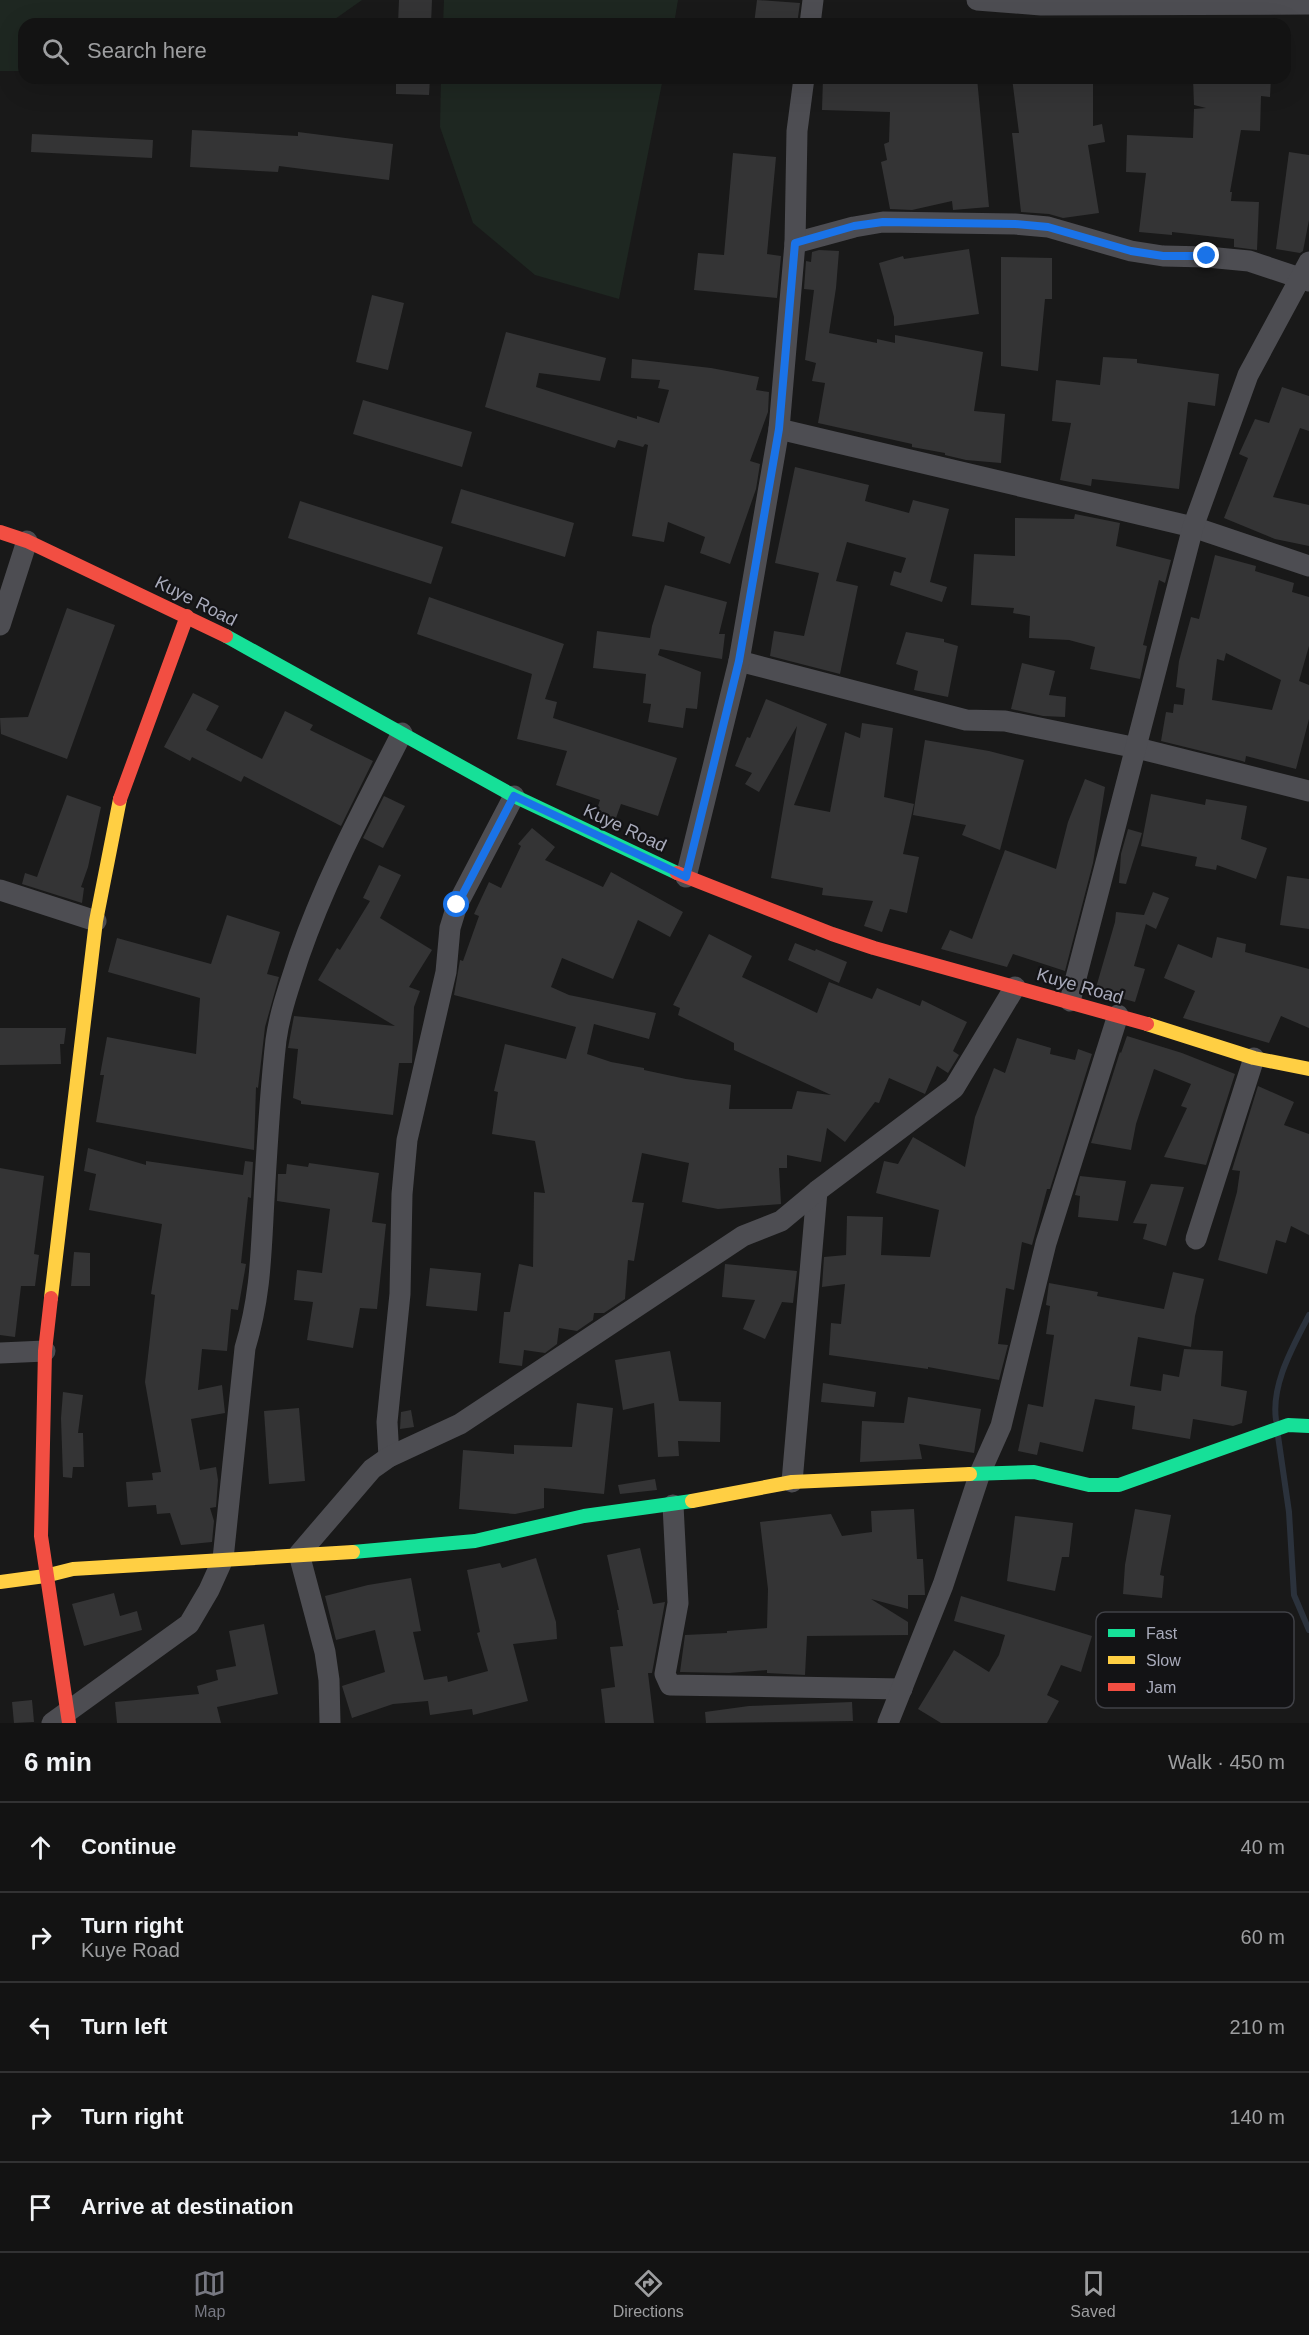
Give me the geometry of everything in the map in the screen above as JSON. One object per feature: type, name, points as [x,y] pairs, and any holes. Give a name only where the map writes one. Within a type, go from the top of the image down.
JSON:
[{"type":"street","points":[[811,18],[813,0]]},
{"type":"street","points":[[977,0],[1041,5],[1309,4]]},
{"type":"street","points":[[686,877],[739,661],[779,429],[795,243],[797,131],[803,84]]},
{"type":"street","points":[[795,243],[854,226],[883,222],[1015,224],[1048,227],[1131,251],[1163,256],[1207,256],[1249,261],[1306,274],[1248,375],[1193,526],[1070,1001]]},
{"type":"street","points":[[779,429],[1193,526],[1309,566]]},
{"type":"street","name":"Kuye Road","points":[[0,532],[27,541],[187,616],[514,796],[686,877],[832,934],[1118,1015],[1254,1058],[1309,1069]]},
{"type":"street","points":[[0,625],[27,541]]},
{"type":"street","points":[[62,1720],[66,1696],[40,1536],[45,1351],[96,921],[113,828],[123,789],[187,616]]},
{"type":"street","points":[[739,661],[966,720],[1005,721],[1137,748],[1309,791]]},
{"type":"street","points":[[62,1720],[189,1624],[209,1590],[223,1559],[245,1347],[254,1318],[260,1277],[276,1039],[282,1005],[311,921],[332,870],[402,733]]},
{"type":"street","points":[[388,1457],[387,1422],[400,1294],[402,1194],[407,1140],[444,981],[450,928],[457,905],[514,796]]},
{"type":"street","points":[[0,890],[96,921]]},
{"type":"street","points":[[299,1554],[372,1469],[388,1457],[460,1424],[743,1236],[781,1221],[817,1191],[954,1088],[1015,987]]},
{"type":"street","points":[[888,1723],[943,1585],[980,1473],[1001,1426],[1046,1243],[1118,1015]]},
{"type":"street","points":[[1196,1239],[1254,1058]]},
{"type":"street","points":[[792,1482],[817,1191]]},
{"type":"street","points":[[0,1353],[45,1351]]},
{"type":"street","points":[[0,1582],[45,1576],[73,1569],[377,1551],[475,1541],[584,1516],[673,1505],[792,1482],[980,1473],[1042,1473],[1101,1488],[1119,1485],[1288,1425],[1309,1426]]},
{"type":"street","points":[[673,1505],[678,1603],[665,1674],[670,1685],[902,1689]]},
{"type":"street","points":[[299,1554],[325,1652],[329,1680],[330,1723]]},
{"type":"shaded area","points":[[0,0],[362,0],[336,18],[18,18],[18,71],[0,71]]},
{"type":"shaded area","points":[[444,0],[678,0],[675,18],[443,18]]},
{"type":"shaded area","points":[[441,84],[662,84],[619,299],[535,275],[473,223],[440,127]]},
{"type":"building","points":[[399,0],[432,0],[431,18],[398,18]]},
{"type":"building","points":[[757,0],[800,3],[798,18],[755,18]]},
{"type":"building","points":[[396,84],[430,84],[429,95],[396,94]]},
{"type":"building","points":[[823,84],[978,84],[989,207],[953,210],[952,201],[912,210],[890,209],[881,162],[887,160],[884,144],[889,142],[890,112],[822,110]]},
{"type":"building","points":[[1013,84],[1093,84],[1093,126],[1102,124],[1105,142],[1088,145],[1099,213],[1063,218],[1049,214],[1021,212],[1012,133],[1019,133]]},
{"type":"building","points":[[1193,84],[1271,84],[1270,97],[1261,96],[1260,131],[1241,130],[1230,192],[1232,192],[1231,201],[1259,202],[1257,250],[1234,247],[1234,239],[1172,232],[1172,235],[1139,232],[1146,173],[1126,172],[1127,135],[1193,138],[1194,109],[1206,108],[1194,105]]},
{"type":"building","points":[[192,130],[298,136],[298,132],[393,144],[389,180],[279,166],[278,172],[190,167]]},
{"type":"building","points":[[32,134],[153,140],[152,158],[31,152]]},
{"type":"building","points":[[1289,152],[1309,155],[1309,220],[1303,251],[1300,253],[1276,249]]},
{"type":"building","points":[[733,153],[776,157],[767,254],[781,256],[777,298],[694,290],[698,253],[724,255]]},
{"type":"building","points":[[969,249],[979,314],[894,326],[894,317],[879,263],[903,256],[904,259]]},
{"type":"building","points":[[839,251],[829,333],[877,343],[877,339],[895,343],[895,335],[983,352],[974,411],[1005,414],[1001,463],[966,460],[945,455],[945,453],[912,447],[912,444],[818,423],[825,383],[812,381],[816,363],[805,360],[814,290],[804,289],[806,261],[811,262],[812,252]]},
{"type":"building","points":[[1001,257],[1052,258],[1052,299],[1045,299],[1038,371],[1001,366]]},
{"type":"building","points":[[372,295],[404,303],[388,370],[356,362]]},
{"type":"building","points":[[506,332],[606,358],[600,381],[539,373],[536,387],[637,419],[637,416],[659,423],[669,390],[658,388],[660,380],[631,378],[632,359],[711,368],[759,377],[756,390],[769,392],[768,412],[750,461],[760,464],[756,489],[730,564],[700,553],[705,537],[668,522],[664,542],[632,536],[648,445],[645,444],[643,447],[618,440],[615,448],[485,407]]},
{"type":"building","points":[[1103,357],[1137,359],[1137,363],[1219,374],[1215,406],[1188,402],[1179,489],[1092,479],[1091,486],[1060,480],[1071,423],[1052,421],[1056,380],[1100,385]]},
{"type":"building","points":[[1282,387],[1309,396],[1309,431],[1300,428],[1273,497],[1309,505],[1309,546],[1275,539],[1224,518],[1248,458],[1239,454],[1255,419],[1269,423]]},
{"type":"building","points":[[363,400],[472,432],[462,467],[353,434]]},
{"type":"building","points":[[795,467],[869,485],[865,501],[909,513],[913,500],[949,509],[930,582],[947,587],[942,602],[890,585],[894,571],[901,573],[906,558],[847,542],[836,581],[858,586],[840,674],[770,656],[774,631],[804,636],[819,573],[775,563]]},
{"type":"building","points":[[461,489],[574,523],[565,557],[451,523]]},
{"type":"building","points":[[300,501],[443,547],[431,584],[288,538]]},
{"type":"building","points":[[1075,514],[1120,523],[1116,546],[1171,560],[1165,583],[1159,580],[1143,645],[1147,646],[1140,679],[1090,669],[1095,647],[1069,640],[1029,638],[1030,616],[1013,613],[1014,608],[971,605],[974,554],[1015,556],[1015,518],[1074,519]]},
{"type":"building","points":[[1215,555],[1256,566],[1255,571],[1294,583],[1292,592],[1309,597],[1309,646],[1299,681],[1309,685],[1309,719],[1296,769],[1246,756],[1245,762],[1161,741],[1166,712],[1173,713],[1174,704],[1183,705],[1185,689],[1176,687],[1179,661],[1191,617],[1199,619]],"holes":[[[1226,653],[1281,680],[1272,710],[1212,700],[1217,659],[1224,661]]]},
{"type":"building","points":[[665,585],[727,602],[719,634],[725,634],[722,659],[660,649],[658,655],[701,672],[697,709],[686,708],[683,728],[648,722],[651,704],[643,703],[646,674],[593,668],[597,631],[650,638]]},
{"type":"building","points":[[429,597],[564,644],[545,699],[557,702],[553,718],[677,758],[658,816],[621,804],[616,818],[596,812],[600,800],[556,785],[567,751],[517,739],[532,674],[417,634]]},
{"type":"building","points":[[67,608],[115,625],[67,759],[1,734],[0,718],[28,717]]},
{"type":"building","points":[[906,632],[944,639],[944,642],[958,646],[948,697],[914,690],[918,671],[896,664]]},
{"type":"building","points":[[1022,663],[1055,671],[1049,695],[1066,697],[1065,717],[1043,716],[1011,709]]},
{"type":"building","points":[[193,693],[219,706],[206,730],[262,759],[285,711],[313,725],[310,730],[373,761],[341,826],[244,776],[241,782],[192,757],[190,761],[164,747]]},
{"type":"building","points":[[766,699],[827,724],[794,805],[830,812],[845,732],[860,738],[862,723],[893,728],[884,797],[914,804],[903,854],[919,857],[907,913],[890,909],[882,932],[864,926],[873,901],[822,895],[823,888],[771,878],[797,726],[759,792],[745,784],[752,773],[735,766],[747,737],[750,738]]},
{"type":"building","points":[[925,740],[989,751],[1024,760],[1000,850],[962,835],[966,825],[913,815]]},
{"type":"building","points":[[1085,779],[1105,787],[1093,863],[1065,971],[1013,954],[1007,967],[941,949],[950,930],[972,939],[1005,850],[1056,869],[1068,822]]},
{"type":"building","points":[[1151,794],[1205,805],[1206,799],[1247,806],[1241,839],[1267,848],[1256,879],[1217,865],[1216,870],[1195,866],[1197,857],[1141,846]]},
{"type":"building","points":[[67,795],[101,807],[88,867],[81,887],[84,888],[82,903],[22,884],[25,873],[37,877]]},
{"type":"building","points":[[384,796],[405,806],[383,848],[363,838]]},
{"type":"building","points":[[532,828],[555,847],[545,860],[603,887],[611,872],[683,912],[670,937],[638,920],[613,979],[562,958],[551,987],[569,995],[656,1013],[649,1039],[594,1024],[587,1054],[611,1062],[644,1068],[644,1070],[731,1085],[729,1109],[792,1109],[797,1091],[831,1095],[734,1050],[734,1043],[678,1015],[680,1008],[673,1005],[709,934],[752,956],[742,977],[817,1013],[829,982],[872,999],[877,988],[920,1006],[922,1000],[967,1022],[953,1051],[959,1055],[948,1073],[937,1066],[925,1094],[889,1078],[879,1103],[875,1102],[845,1142],[827,1128],[821,1162],[787,1155],[787,1168],[779,1168],[781,1204],[718,1209],[682,1202],[689,1163],[642,1153],[632,1202],[644,1203],[634,1261],[628,1260],[625,1299],[604,1313],[594,1313],[593,1320],[577,1331],[559,1328],[557,1344],[545,1353],[524,1350],[522,1366],[499,1363],[504,1312],[510,1312],[519,1264],[533,1267],[534,1192],[545,1193],[535,1141],[492,1134],[498,1092],[494,1091],[505,1044],[566,1059],[576,1027],[454,995],[460,960],[463,961],[479,916],[474,914],[489,882],[501,888],[521,846],[518,844]]},
{"type":"building","points":[[1128,829],[1142,833],[1126,884],[1119,883],[1121,854]]},
{"type":"building","points":[[379,865],[401,875],[380,918],[432,950],[409,987],[420,991],[414,1007],[412,1063],[399,1063],[393,1115],[301,1104],[301,1101],[293,1098],[298,1049],[288,1048],[294,1016],[395,1026],[318,980],[337,948],[340,950],[370,901],[363,898]]},
{"type":"building","points":[[1287,876],[1309,879],[1309,929],[1280,925]]},
{"type":"building","points":[[1153,892],[1169,898],[1156,929],[1146,924],[1134,966],[1145,969],[1135,1002],[1095,991],[1116,912],[1144,915]]},
{"type":"building","points":[[227,915],[280,932],[267,974],[279,977],[265,1027],[258,1088],[256,1087],[254,1150],[96,1122],[104,1075],[100,1075],[107,1037],[196,1054],[200,998],[108,972],[117,938],[211,964]]},
{"type":"building","points":[[1217,937],[1246,944],[1245,952],[1309,969],[1309,1028],[1281,1016],[1269,1043],[1183,1018],[1195,991],[1164,978],[1178,944],[1212,958]]},
{"type":"building","points":[[795,943],[847,962],[839,983],[788,960]]},
{"type":"building","points":[[0,1028],[66,1028],[64,1044],[60,1044],[61,1064],[0,1065]]},
{"type":"building","points":[[1127,1036],[1182,1053],[1235,1074],[1206,1165],[1164,1157],[1187,1108],[1181,1106],[1191,1084],[1154,1069],[1136,1124],[1131,1150],[1091,1143]]},
{"type":"building","points":[[1017,1038],[1051,1048],[1050,1054],[1075,1060],[1078,1049],[1092,1054],[1050,1189],[1047,1189],[1032,1245],[1022,1242],[1014,1290],[1006,1288],[998,1344],[1008,1345],[999,1380],[928,1367],[928,1369],[829,1355],[831,1323],[841,1324],[845,1284],[822,1287],[824,1257],[846,1255],[847,1216],[883,1217],[881,1255],[930,1257],[939,1210],[876,1193],[884,1161],[898,1164],[913,1137],[965,1167],[975,1117],[994,1068],[1005,1073]]},
{"type":"building","points":[[1258,1086],[1294,1102],[1284,1125],[1309,1134],[1309,1235],[1291,1226],[1286,1243],[1276,1240],[1267,1274],[1218,1260],[1237,1192],[1240,1171],[1232,1170]]},
{"type":"building","points":[[88,1148],[146,1165],[146,1161],[243,1175],[245,1161],[253,1162],[251,1198],[248,1197],[241,1263],[246,1264],[238,1310],[231,1309],[227,1351],[202,1349],[198,1390],[222,1385],[225,1413],[191,1419],[200,1470],[216,1467],[218,1480],[216,1507],[210,1508],[214,1521],[212,1542],[181,1545],[170,1513],[157,1514],[156,1505],[128,1507],[126,1482],[153,1480],[152,1473],[161,1472],[145,1382],[155,1295],[151,1294],[162,1224],[89,1210],[96,1174],[84,1171]]},
{"type":"building","points":[[309,1163],[379,1173],[372,1222],[386,1224],[377,1309],[360,1308],[353,1348],[307,1340],[313,1302],[294,1300],[297,1270],[322,1273],[330,1209],[277,1201],[278,1174],[286,1174],[287,1164],[308,1167]]},
{"type":"building","points":[[0,1168],[44,1176],[34,1254],[39,1255],[35,1286],[21,1286],[15,1337],[0,1335]]},
{"type":"building","points":[[1080,1176],[1126,1181],[1118,1221],[1078,1217],[1080,1196],[1075,1195]]},
{"type":"building","points":[[1151,1184],[1184,1187],[1166,1246],[1143,1239],[1147,1224],[1133,1223]]},
{"type":"building","points":[[74,1252],[90,1253],[90,1286],[71,1286]]},
{"type":"building","points":[[725,1264],[797,1271],[793,1303],[782,1302],[765,1339],[743,1329],[755,1300],[722,1297]]},
{"type":"building","points":[[430,1268],[481,1273],[477,1311],[426,1306]]},
{"type":"building","points":[[1173,1272],[1204,1279],[1195,1316],[1191,1347],[1138,1337],[1130,1386],[1161,1391],[1163,1374],[1179,1377],[1184,1349],[1223,1351],[1221,1386],[1247,1391],[1242,1423],[1233,1426],[1193,1419],[1190,1439],[1132,1429],[1135,1406],[1095,1399],[1083,1452],[1040,1442],[1037,1455],[1018,1451],[1028,1404],[1043,1407],[1054,1335],[1046,1334],[1050,1306],[1046,1305],[1049,1283],[1098,1292],[1097,1296],[1164,1309]]},
{"type":"building","points":[[670,1351],[679,1401],[721,1402],[720,1442],[678,1441],[679,1456],[658,1457],[654,1403],[623,1410],[615,1360]]},
{"type":"building","points":[[823,1383],[876,1392],[874,1407],[821,1402]]},
{"type":"building","points":[[63,1392],[83,1395],[78,1433],[83,1433],[84,1467],[73,1467],[72,1478],[63,1477],[61,1418]]},
{"type":"building","points":[[908,1397],[981,1409],[974,1453],[919,1444],[922,1459],[860,1462],[862,1421],[904,1423]]},
{"type":"building","points":[[577,1403],[613,1408],[604,1494],[544,1488],[544,1508],[515,1514],[459,1509],[463,1450],[514,1454],[514,1445],[572,1447]]},
{"type":"building","points":[[299,1408],[305,1481],[269,1484],[264,1411]]},
{"type":"building","points":[[411,1410],[414,1427],[400,1429],[401,1412]]},
{"type":"building","points":[[655,1479],[657,1490],[620,1494],[618,1485]]},
{"type":"building","points":[[914,1509],[917,1559],[923,1559],[925,1595],[908,1595],[908,1609],[871,1599],[908,1622],[908,1635],[807,1636],[805,1675],[767,1673],[767,1670],[729,1673],[680,1672],[685,1635],[767,1628],[768,1589],[760,1522],[831,1514],[842,1536],[872,1532],[871,1511]]},
{"type":"building","points":[[1135,1509],[1171,1515],[1160,1575],[1164,1576],[1162,1598],[1123,1594],[1125,1565]]},
{"type":"building","points":[[1015,1516],[1073,1523],[1069,1557],[1062,1557],[1055,1591],[1007,1581]]},
{"type":"building","points":[[640,1548],[653,1604],[665,1602],[652,1673],[648,1673],[654,1723],[605,1723],[601,1689],[615,1687],[610,1647],[623,1646],[617,1610],[619,1610],[607,1555]]},
{"type":"building","points":[[536,1558],[556,1622],[557,1639],[513,1644],[528,1701],[473,1715],[472,1709],[430,1715],[428,1701],[393,1704],[352,1718],[342,1686],[385,1672],[375,1630],[336,1640],[325,1596],[368,1585],[411,1578],[421,1631],[413,1632],[424,1680],[447,1676],[448,1682],[488,1671],[477,1633],[480,1632],[467,1570],[500,1563],[502,1568]]},
{"type":"building","points":[[114,1593],[120,1616],[137,1611],[142,1630],[84,1646],[72,1604]]},
{"type":"building","points":[[961,1596],[1092,1636],[1081,1672],[1061,1665],[1047,1695],[1059,1701],[1047,1723],[941,1723],[918,1709],[954,1650],[989,1672],[999,1655],[1005,1635],[954,1621]]},
{"type":"building","points":[[264,1624],[278,1694],[217,1707],[221,1723],[117,1723],[115,1702],[199,1694],[197,1686],[218,1680],[216,1670],[236,1666],[229,1631]]},
{"type":"building","points":[[32,1700],[34,1722],[14,1723],[12,1702]]},
{"type":"building","points":[[852,1702],[853,1721],[706,1723],[705,1712],[749,1706]]},
{"type":"waterway","points":[[1276,1420],[1275,1406],[1280,1379],[1309,1315]]},
{"type":"waterway","points":[[1278,1436],[1289,1512],[1294,1595],[1309,1630]]},
{"type":"traffic: fast","points":[[226,636],[514,796],[677,873]]},
{"type":"traffic: fast","points":[[970,1474],[1034,1472],[1089,1485],[1119,1485],[1288,1425],[1309,1426]]},
{"type":"traffic: fast","points":[[353,1552],[475,1541],[584,1516],[692,1501]]},
{"type":"traffic: slow","points":[[51,1298],[96,921],[120,799]]},
{"type":"traffic: slow","points":[[1147,1024],[1254,1058],[1309,1069]]},
{"type":"traffic: slow","points":[[692,1501],[792,1482],[970,1474]]},
{"type":"traffic: slow","points":[[0,1582],[45,1576],[73,1569],[353,1552]]},
{"type":"traffic: jam","points":[[0,532],[27,541],[226,636]]},
{"type":"traffic: jam","points":[[120,799],[187,616]]},
{"type":"traffic: jam","points":[[677,873],[832,934],[874,948],[1147,1024]]},
{"type":"traffic: jam","points":[[51,1298],[45,1351],[41,1536],[69,1723]]},
{"type":"route","points":[[457,905],[514,796],[686,877],[739,661],[779,429],[795,243],[854,226],[883,222],[1015,224],[1048,227],[1131,251],[1163,256],[1207,256]]}]
